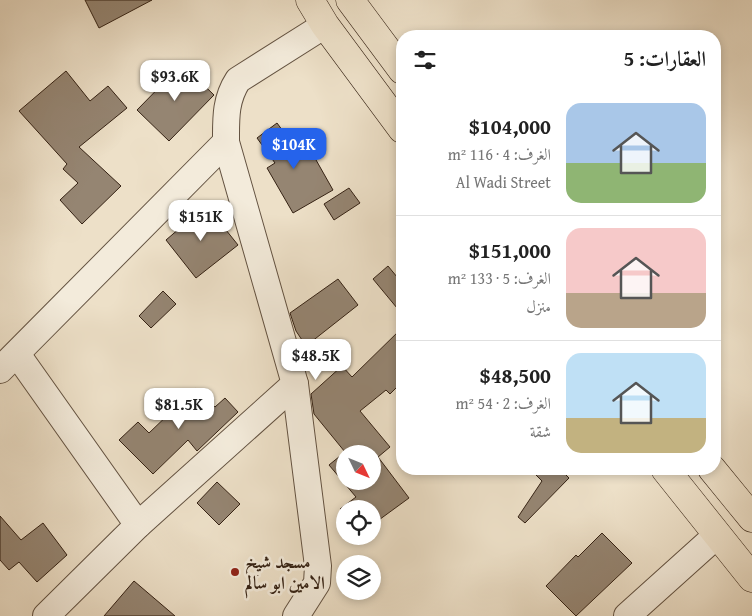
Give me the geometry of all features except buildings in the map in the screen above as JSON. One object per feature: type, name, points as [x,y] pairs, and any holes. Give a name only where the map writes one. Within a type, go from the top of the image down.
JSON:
[{"type":"main road","points":[[310,0],[325,25],[396,121]]},
{"type":"main road","points":[[350,0],[396,62]]},
{"type":"main road","points":[[670,475],[752,578]]},
{"type":"main road","points":[[717,475],[752,518]]},
{"type":"street","points":[[296,616],[317,583],[318,566],[295,384],[226,142],[226,107],[230,93],[238,80],[325,25]]},
{"type":"street","points":[[138,525],[8,362],[226,142]]},
{"type":"street","points":[[46,616],[138,525],[295,384]]},
{"type":"street","points":[[627,616],[717,535]]},
{"type":"place","name":"مسجد شيخ الامين ابو سالم","points":[[235,572]]}]
